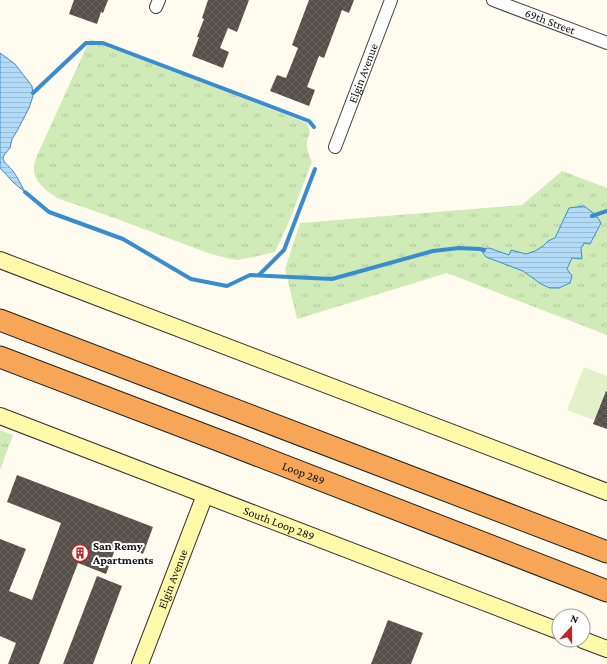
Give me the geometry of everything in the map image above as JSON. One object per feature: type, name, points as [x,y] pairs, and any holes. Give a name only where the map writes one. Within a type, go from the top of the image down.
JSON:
[{"type":"highway","points":[[0,320],[607,552]]},
{"type":"highway","name":"Loop 289","points":[[0,357],[607,591]]},
{"type":"main road","points":[[0,260],[607,492]]},
{"type":"main road","name":"South Loop 289","points":[[0,416],[551,628]]},
{"type":"main road","name":"Elgin Avenue","points":[[140,664],[205,495]]},
{"type":"main road","points":[[591,643],[607,649]]},
{"type":"street","name":"Elgin Avenue","points":[[335,147],[391,0]]},
{"type":"street","name":"69th Street","points":[[493,0],[607,43]]},
{"type":"green space","points":[[90,39],[307,123],[310,133],[307,148],[312,162],[288,224],[275,252],[237,260],[208,253],[57,198],[39,183],[34,169],[36,158]]},
{"type":"green space","points":[[562,171],[607,188],[607,335],[447,273],[297,319],[285,269],[300,223],[522,205]]},
{"type":"green space","points":[[584,367],[607,376],[607,408],[601,423],[567,410]]},
{"type":"green space","points":[[0,430],[13,435],[0,470]]},
{"type":"water","points":[[0,53],[15,64],[32,86],[33,96],[29,108],[12,139],[10,148],[4,155],[3,159],[15,174],[25,192],[0,168]]},
{"type":"water","points":[[584,206],[596,215],[601,223],[590,244],[584,243],[581,248],[582,259],[572,258],[567,269],[572,276],[570,283],[559,288],[550,288],[541,284],[523,271],[486,257],[480,249],[489,248],[509,255],[511,250],[526,254],[535,251],[548,241],[555,238],[569,208]]},
{"type":"building","points":[[74,0],[108,0],[103,13],[101,12],[97,24],[69,14]]},
{"type":"building","points":[[208,0],[249,0],[237,32],[228,28],[220,48],[229,52],[223,68],[192,56],[199,37],[197,37],[204,19],[202,18]]},
{"type":"building","points":[[309,0],[354,0],[349,13],[342,10],[324,58],[319,56],[307,87],[315,90],[309,106],[270,91],[277,75],[286,78],[298,48],[292,45]]},
{"type":"building","points":[[606,391],[607,392],[607,429],[593,424]]},
{"type":"building","points":[[17,475],[153,527],[143,554],[117,544],[106,574],[78,563],[39,664],[8,664],[16,643],[0,636],[0,539],[26,549],[9,591],[32,600],[61,523],[7,502]]},
{"type":"building","points":[[97,576],[122,586],[93,664],[63,664]]},
{"type":"building","points":[[388,620],[423,633],[411,664],[371,664]]},
{"type":"waterway","points":[[33,93],[86,43],[103,43],[309,121],[314,127]]},
{"type":"waterway","points":[[259,275],[284,250],[315,169]]},
{"type":"waterway","points":[[25,192],[49,212],[123,239],[191,279],[227,286],[250,275],[332,279],[433,251],[459,248],[484,250]]},
{"type":"waterway","points":[[592,216],[607,211]]},
{"type":"place","name":"San Remy Apartments","points":[[80,553]]}]
